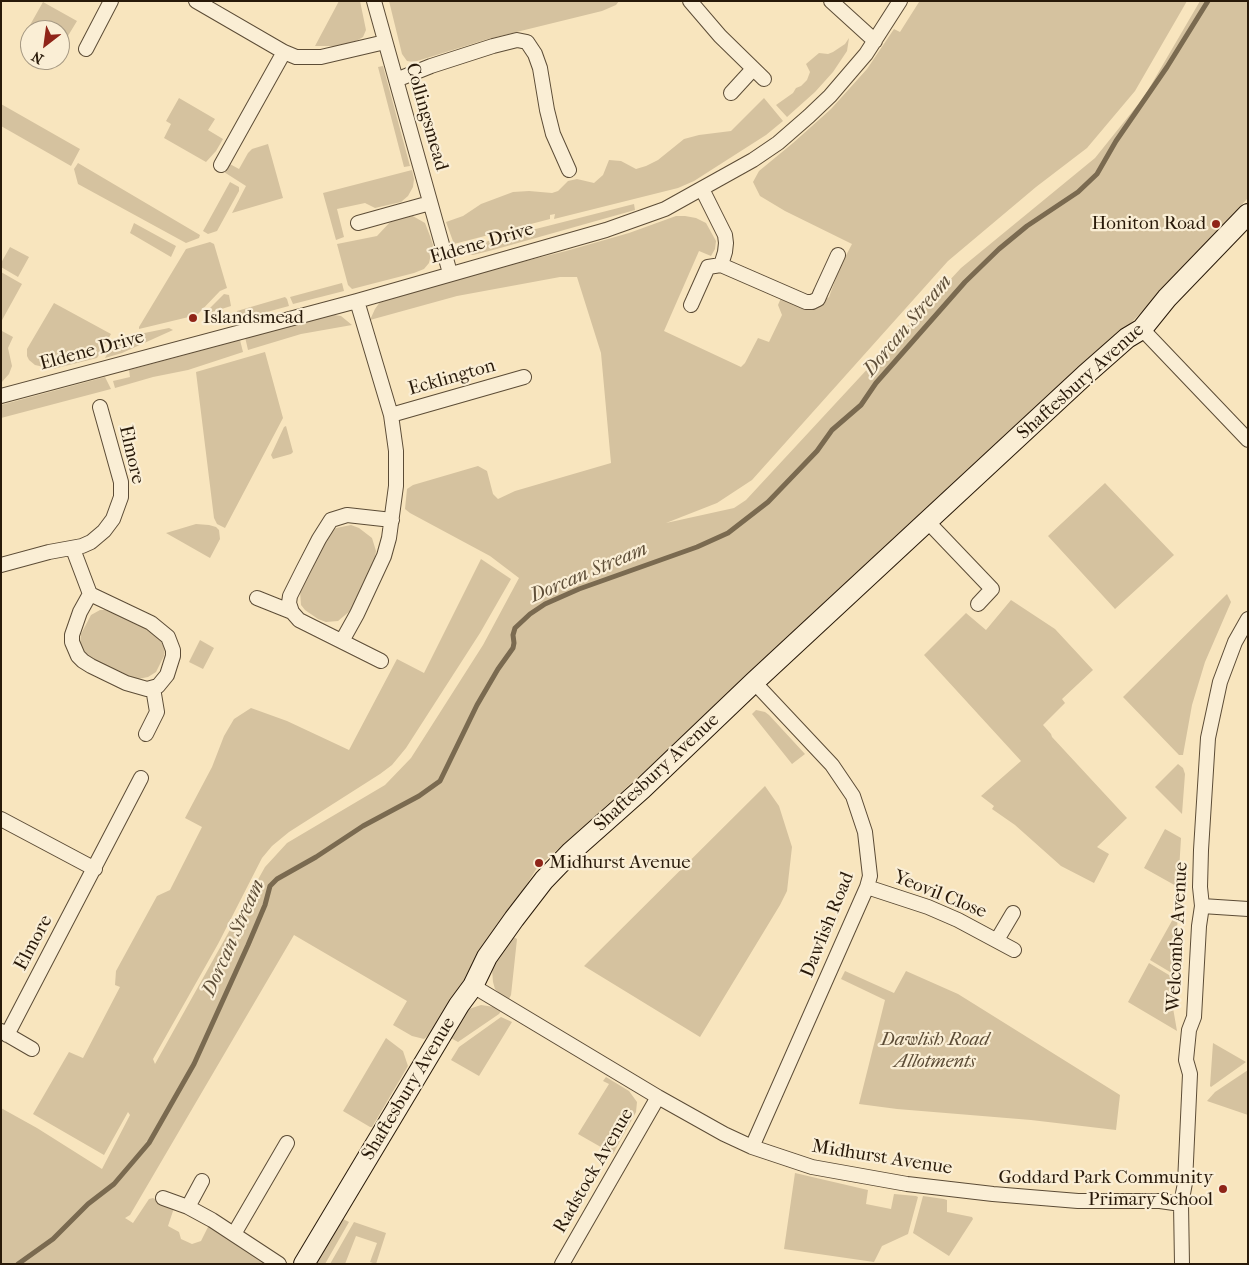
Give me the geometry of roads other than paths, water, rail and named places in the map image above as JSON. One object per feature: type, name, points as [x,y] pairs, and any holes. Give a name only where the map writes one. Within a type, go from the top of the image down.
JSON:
[{"type":"street","points":[[86,49],[111,1]]},
{"type":"street","points":[[196,1],[284,52],[296,57],[321,57],[385,42]]},
{"type":"street","name":"Collingsmead","points":[[374,1],[450,273]]},
{"type":"street","points":[[690,1],[720,36],[764,79]]},
{"type":"street","points":[[831,1],[875,41]]},
{"type":"street","name":"Eldene Drive","points":[[1,396],[357,300],[641,219],[665,209],[778,144],[830,96],[850,74],[875,41],[900,1]]},
{"type":"street","points":[[396,80],[431,66],[493,46],[517,40],[528,42],[536,54],[540,68],[546,110],[553,134],[569,170]]},
{"type":"street","points":[[221,165],[284,52]]},
{"type":"street","points":[[732,93],[753,69]]},
{"type":"street","points":[[702,189],[725,236],[725,252],[721,265]]},
{"type":"street","points":[[358,223],[430,203]]},
{"type":"street","name":"Shaftesbury Avenue","points":[[304,1264],[458,1005],[472,986],[487,957],[502,935],[558,865],[1085,375],[1127,338],[1142,329],[1167,298],[1248,214]]},
{"type":"street","points":[[691,305],[708,267],[721,265],[806,302],[812,302],[818,299],[838,255]]},
{"type":"street","name":"Ecklington","points":[[342,641],[384,556],[396,492],[396,451],[391,414],[357,300]]},
{"type":"street","points":[[1142,329],[1248,440]]},
{"type":"street","name":"Ecklington","points":[[391,414],[524,377]]},
{"type":"street","name":"Elmore","points":[[1,565],[49,552],[73,549],[90,542],[104,531],[113,519],[121,497],[121,482],[100,407]]},
{"type":"street","points":[[292,612],[290,596],[319,539],[331,520],[347,514],[392,520]]},
{"type":"street","points":[[928,522],[992,589],[978,604]]},
{"type":"street","points":[[73,549],[90,594],[152,623],[168,637],[173,650],[171,666],[163,681],[153,688],[139,688],[126,684],[83,661],[78,656],[72,642],[73,629],[90,594]]},
{"type":"street","points":[[257,598],[292,612],[299,620],[381,661]]},
{"type":"street","name":"Welcombe Avenue","points":[[1182,1264],[1181,1204],[1185,1183],[1190,1074],[1186,1060],[1189,1030],[1194,1017],[1199,926],[1202,906],[1200,887],[1201,850],[1209,731],[1215,698],[1226,665],[1248,619]]},
{"type":"street","name":"Dawlish Road","points":[[752,1146],[867,887],[870,876],[865,832],[853,796],[832,765],[754,682]]},
{"type":"street","points":[[146,734],[156,712],[153,688]]},
{"type":"street","name":"Elmore","points":[[32,1049],[4,1033],[95,869],[141,778]]},
{"type":"street","points":[[1,819],[95,869]]},
{"type":"street","name":"Yeovil Close","points":[[867,887],[928,907],[1014,950]]},
{"type":"street","points":[[1202,906],[1248,909]]},
{"type":"street","name":"Yeovil Close","points":[[997,940],[1013,913]]},
{"type":"street","name":"Midhurst Avenue","points":[[472,986],[658,1097],[724,1134],[812,1167],[907,1184],[994,1194],[1078,1201],[1181,1204]]},
{"type":"street","name":"Radstock Avenue","points":[[562,1264],[658,1097]]},
{"type":"street","points":[[234,1234],[288,1143]]},
{"type":"street","points":[[188,1207],[202,1180]]},
{"type":"street","points":[[164,1198],[188,1207],[234,1234],[279,1264]]},
{"type":"waterway","name":"Dorcan Stream","points":[[18,1264],[53,1239],[88,1204],[114,1184],[149,1143],[194,1064],[248,945],[265,905],[270,886],[277,879],[316,857],[363,826],[419,796],[440,781],[477,705],[513,648],[515,628],[530,614],[545,604],[579,589],[697,547],[728,533],[768,502],[817,451],[832,430],[861,405],[876,383],[965,282],[999,249],[1027,226],[1078,192],[1097,174],[1116,141],[1167,67],[1208,1]]},
{"type":"place","name":"Honiton Road","points":[[1216,224]]},
{"type":"place","name":"Islandsmead","points":[[193,318]]},
{"type":"place","name":"Midhurst Avenue","points":[[539,863]]},
{"type":"place","name":"Goddard Park Community Primary School","points":[[1223,1189]]},
{"type":"park label","name":"Dawlish Road Allotments","points":[[935,1051]]}]
